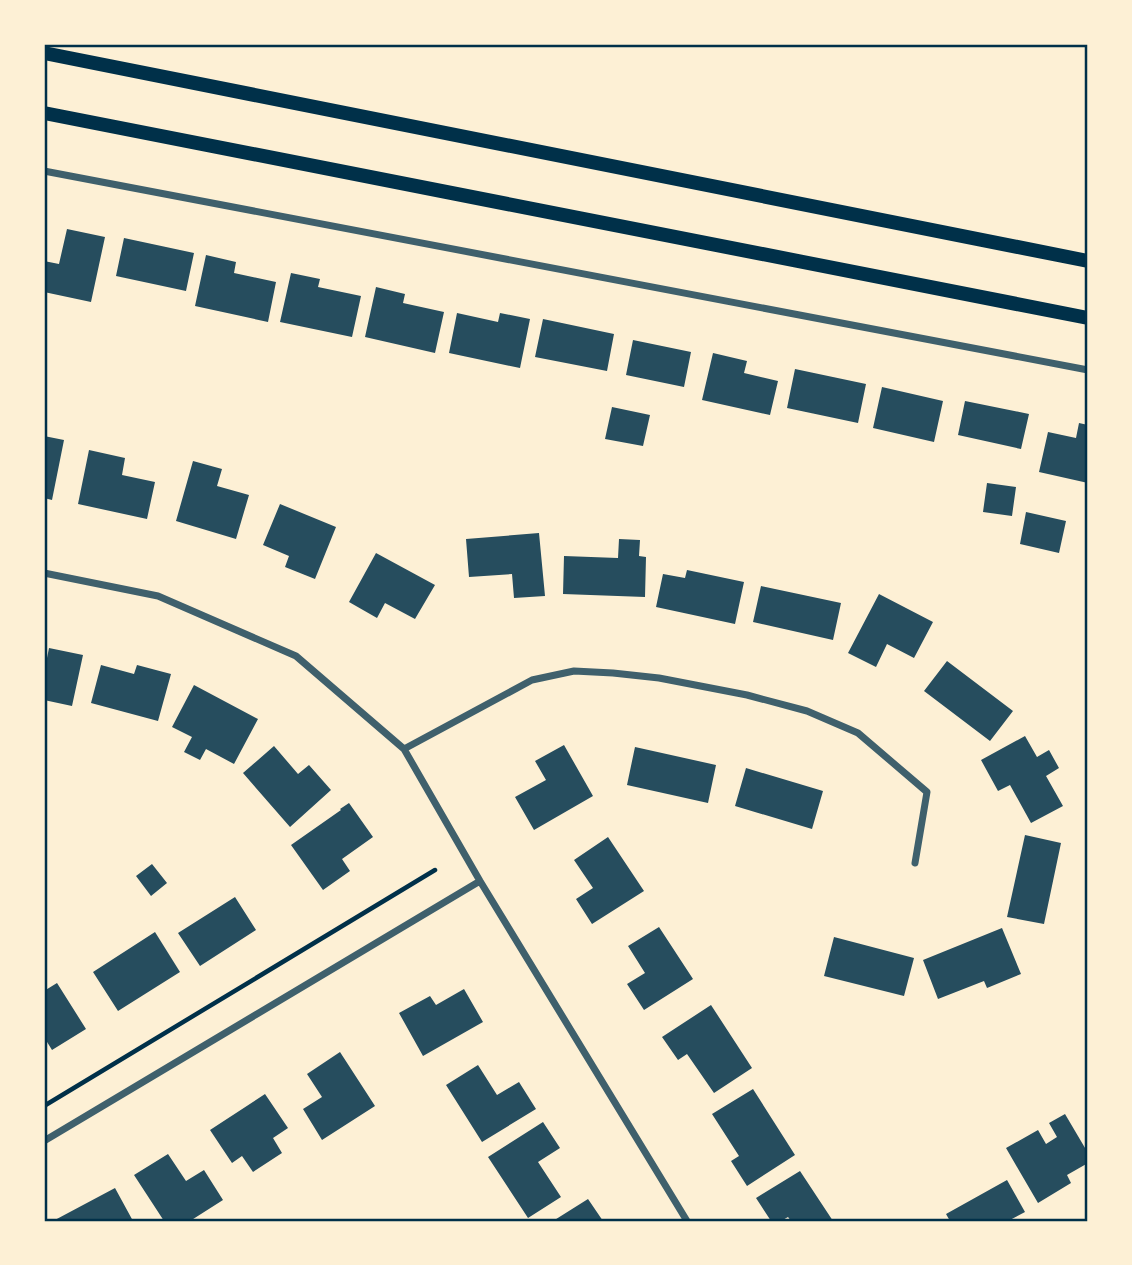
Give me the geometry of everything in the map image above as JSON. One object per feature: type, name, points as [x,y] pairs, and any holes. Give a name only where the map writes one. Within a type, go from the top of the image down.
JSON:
[{"type":"main road","points":[[44,53],[1088,261]]},
{"type":"main road","points":[[44,113],[1088,318]]},
{"type":"street","points":[[44,171],[1088,370]]},
{"type":"street","points":[[44,573],[158,596],[296,656],[404,749],[480,881],[688,1221]]},
{"type":"street","points":[[404,749],[532,680],[574,671],[659,678],[747,695],[807,711],[858,733],[927,792],[915,863]]},
{"type":"street","points":[[44,1141],[480,881]]},
{"type":"path","points":[[44,1106],[435,870]]},
{"type":"building","points":[[67,229],[105,237],[91,302],[44,292],[44,261],[59,264]]},
{"type":"building","points":[[124,238],[194,253],[186,291],[116,276]]},
{"type":"building","points":[[206,255],[236,262],[234,273],[276,282],[268,322],[195,306]]},
{"type":"building","points":[[291,273],[320,279],[318,287],[361,296],[352,337],[280,322]]},
{"type":"building","points":[[376,287],[405,294],[403,303],[444,312],[435,353],[365,337]]},
{"type":"building","points":[[457,313],[498,322],[500,313],[530,319],[520,368],[449,353]]},
{"type":"building","points":[[543,319],[614,334],[607,371],[535,357]]},
{"type":"building","points":[[633,340],[691,352],[684,387],[626,375]]},
{"type":"building","points":[[713,353],[747,361],[744,373],[778,381],[770,415],[702,400]]},
{"type":"building","points":[[795,369],[866,384],[858,423],[787,408]]},
{"type":"building","points":[[882,387],[943,401],[934,442],[873,428]]},
{"type":"building","points":[[965,401],[1029,414],[1021,449],[958,435]]},
{"type":"building","points":[[612,407],[650,415],[643,446],[605,439]]},
{"type":"building","points":[[1079,423],[1088,425],[1088,483],[1039,472],[1048,432],[1076,438]]},
{"type":"building","points":[[44,436],[64,440],[52,500],[44,498]]},
{"type":"building","points":[[89,450],[125,458],[122,475],[155,482],[147,519],[78,504]]},
{"type":"building","points":[[193,461],[222,469],[217,486],[249,495],[236,539],[176,521]]},
{"type":"building","points":[[987,483],[1016,487],[1012,516],[983,512]]},
{"type":"building","points":[[280,504],[336,527],[315,579],[285,567],[289,556],[263,545]]},
{"type":"building","points":[[1026,512],[1066,521],[1059,553],[1020,544]]},
{"type":"building","points":[[539,533],[545,596],[514,598],[512,574],[469,577],[466,539]]},
{"type":"building","points":[[619,539],[640,540],[639,556],[646,557],[645,597],[563,594],[564,556],[618,558]]},
{"type":"building","points":[[376,553],[435,585],[415,619],[385,603],[377,618],[349,602]]},
{"type":"building","points":[[687,570],[744,582],[735,624],[656,607],[663,574],[685,578]]},
{"type":"building","points":[[761,586],[841,603],[833,640],[753,622]]},
{"type":"building","points":[[879,594],[933,622],[914,658],[887,644],[876,667],[848,653]]},
{"type":"building","points":[[49,648],[83,655],[72,706],[44,700],[44,662],[46,663]]},
{"type":"building","points":[[947,661],[1013,711],[990,741],[924,691]]},
{"type":"building","points":[[101,665],[134,674],[137,665],[171,674],[158,721],[91,703]]},
{"type":"building","points":[[194,685],[258,719],[234,764],[206,749],[200,760],[184,752],[192,737],[172,727]]},
{"type":"building","points":[[1025,736],[1037,757],[1049,750],[1059,768],[1046,776],[1063,806],[1031,823],[1010,785],[998,791],[981,760]]},
{"type":"building","points":[[564,745],[593,796],[534,830],[515,797],[546,780],[535,761]]},
{"type":"building","points":[[274,746],[298,774],[309,765],[331,790],[290,827],[243,773]]},
{"type":"building","points":[[635,747],[716,765],[708,803],[627,785]]},
{"type":"building","points":[[746,768],[823,791],[812,829],[735,806]]},
{"type":"building","points":[[349,803],[373,837],[342,859],[350,871],[323,890],[291,845]]},
{"type":"building","points":[[1025,835],[1061,843],[1044,924],[1007,917]]},
{"type":"building","points":[[608,837],[644,891],[592,924],[576,899],[593,888],[574,860]]},
{"type":"building","points":[[152,864],[167,883],[151,896],[136,876]]},
{"type":"building","points":[[235,897],[256,930],[200,966],[178,933]]},
{"type":"building","points":[[659,927],[693,979],[644,1010],[627,984],[645,973],[628,946]]},
{"type":"building","points":[[1002,928],[1021,974],[987,988],[984,981],[938,999],[923,960]]},
{"type":"building","points":[[155,932],[180,972],[118,1011],[93,972]]},
{"type":"building","points":[[834,937],[914,958],[904,996],[824,976]]},
{"type":"building","points":[[57,983],[86,1029],[52,1050],[44,1037],[44,991]]},
{"type":"building","points":[[464,989],[483,1022],[423,1056],[399,1013],[430,996],[436,1005]]},
{"type":"building","points":[[711,1005],[752,1068],[714,1093],[687,1054],[678,1060],[662,1037]]},
{"type":"building","points":[[340,1052],[375,1106],[322,1140],[303,1109],[322,1097],[307,1074]]},
{"type":"building","points":[[478,1065],[497,1095],[519,1082],[536,1109],[482,1142],[446,1085]]},
{"type":"building","points":[[753,1089],[795,1155],[747,1186],[731,1161],[739,1156],[712,1114]]},
{"type":"building","points":[[265,1094],[288,1128],[273,1138],[282,1153],[253,1172],[242,1156],[232,1163],[210,1130]]},
{"type":"building","points":[[1065,1114],[1088,1153],[1088,1163],[1067,1175],[1071,1183],[1038,1203],[1006,1148],[1038,1130],[1046,1144],[1057,1137],[1049,1123]]},
{"type":"building","points":[[543,1122],[560,1148],[538,1162],[561,1197],[528,1218],[488,1157]]},
{"type":"building","points":[[168,1154],[186,1181],[204,1170],[223,1200],[190,1221],[164,1221],[134,1175]]},
{"type":"building","points":[[800,1171],[833,1221],[791,1221],[788,1217],[781,1221],[771,1221],[756,1198]]},
{"type":"building","points":[[1007,1180],[1025,1212],[1008,1221],[950,1221],[946,1214]]},
{"type":"building","points":[[115,1188],[133,1221],[53,1221]]},
{"type":"building","points":[[588,1199],[603,1221],[553,1221]]}]
